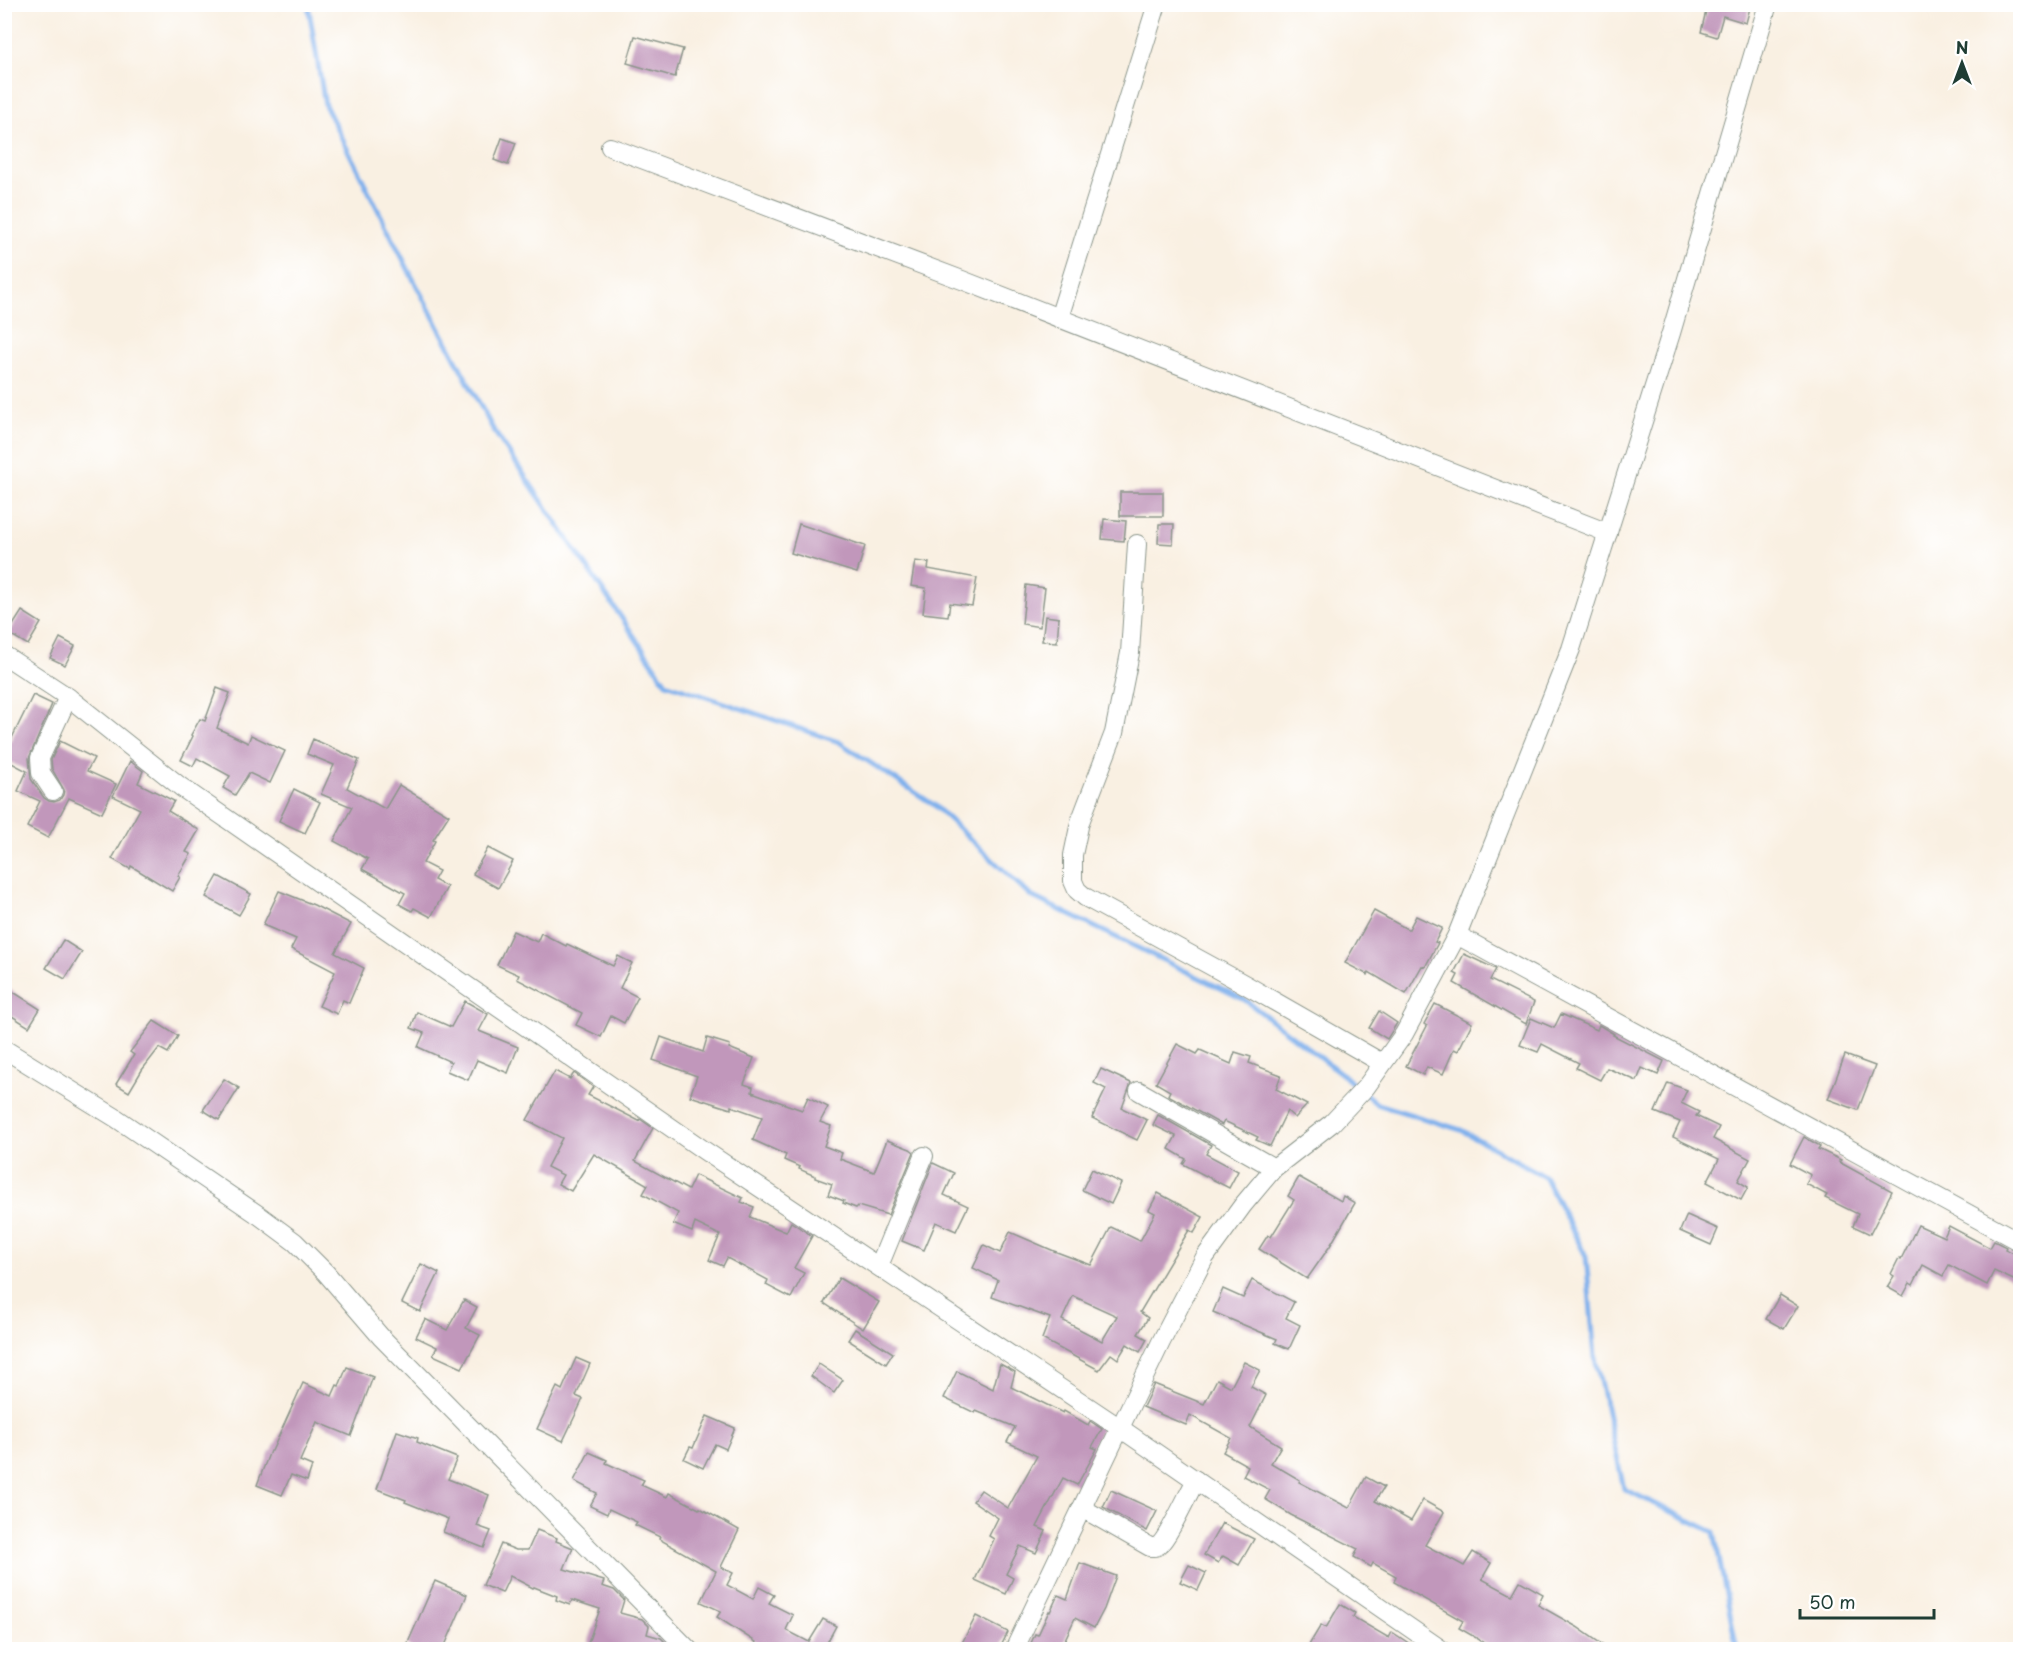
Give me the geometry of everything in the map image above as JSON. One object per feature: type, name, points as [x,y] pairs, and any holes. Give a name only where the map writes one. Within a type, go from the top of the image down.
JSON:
[{"type":"street","points":[[1059,318],[1157,4]]},
{"type":"street","points":[[1014,1650],[1161,1342],[1205,1257],[1243,1205],[1274,1168],[1332,1123],[1361,1092],[1404,1034],[1457,934],[1571,649],[1674,322],[1768,4]]},
{"type":"street","points":[[610,147],[1059,318],[1608,533]]},
{"type":"street","points":[[1137,544],[1130,653],[1114,733],[1080,822],[1072,871],[1077,890],[1085,897],[1382,1063]]},
{"type":"street","points":[[4,655],[68,697],[191,794],[695,1144],[1120,1428],[1442,1650]]},
{"type":"street","points":[[53,791],[41,773],[40,758],[68,697]]},
{"type":"street","points":[[1457,934],[2020,1242]]},
{"type":"street","points":[[4,1049],[116,1118],[251,1209],[295,1242],[326,1273],[381,1337],[689,1650]]},
{"type":"street","points":[[1139,1091],[1274,1168]]},
{"type":"street","points":[[879,1266],[924,1156]]},
{"type":"street","points":[[1083,1508],[1154,1548],[1166,1536],[1196,1480]]},
{"type":"building","points":[[1698,4],[1751,4],[1746,23],[1723,16],[1717,37],[1701,32],[1706,11],[1697,8]]},
{"type":"building","points":[[635,36],[683,49],[675,77],[627,63]]},
{"type":"building","points":[[502,138],[516,143],[508,165],[494,160]]},
{"type":"building","points":[[1120,492],[1163,492],[1163,516],[1120,516]]},
{"type":"building","points":[[1104,519],[1126,521],[1124,541],[1102,539]]},
{"type":"building","points":[[799,524],[865,546],[857,573],[791,553]]},
{"type":"building","points":[[1159,524],[1174,524],[1173,544],[1158,543]]},
{"type":"building","points":[[915,561],[929,563],[928,569],[977,578],[972,606],[950,603],[948,616],[923,613],[926,588],[911,586]]},
{"type":"building","points":[[1026,585],[1045,588],[1040,627],[1022,624]]},
{"type":"building","points":[[22,611],[41,623],[28,645],[8,633]]},
{"type":"building","points":[[1045,616],[1059,618],[1057,642],[1042,641]]},
{"type":"building","points":[[60,638],[75,646],[65,665],[50,658]]},
{"type":"building","points":[[217,688],[230,693],[217,728],[248,743],[251,735],[285,751],[270,783],[249,773],[235,795],[223,788],[230,776],[197,758],[193,766],[181,760],[200,719],[205,721]]},
{"type":"building","points":[[33,695],[52,704],[29,758],[31,779],[44,798],[54,802],[60,800],[63,795],[64,790],[52,769],[51,760],[60,741],[94,758],[87,771],[116,784],[102,813],[69,798],[48,838],[27,827],[40,801],[18,791],[27,771],[4,759],[4,739],[10,742]]},
{"type":"building","points":[[313,739],[359,760],[347,788],[385,809],[399,785],[449,815],[433,840],[435,841],[423,863],[439,871],[434,880],[447,887],[431,917],[414,908],[412,911],[399,904],[405,893],[362,869],[368,859],[334,841],[352,807],[321,794],[334,765],[307,754]]},
{"type":"building","points":[[130,761],[143,771],[138,783],[174,801],[168,811],[199,830],[186,852],[191,854],[172,891],[131,866],[130,869],[112,859],[140,809],[113,796]]},
{"type":"building","points":[[294,789],[320,802],[305,833],[279,821]]},
{"type":"building","points":[[488,848],[513,861],[498,888],[473,874]]},
{"type":"building","points":[[218,876],[251,894],[239,915],[206,897]]},
{"type":"building","points":[[279,891],[314,905],[351,924],[335,953],[364,968],[349,1003],[343,1000],[337,1014],[319,1006],[335,972],[291,949],[296,939],[263,925]]},
{"type":"building","points":[[1374,911],[1407,929],[1416,916],[1442,928],[1435,942],[1438,943],[1425,967],[1422,966],[1406,994],[1369,972],[1368,975],[1345,963]]},
{"type":"building","points":[[513,931],[537,942],[541,933],[613,966],[618,956],[632,963],[620,988],[638,997],[624,1023],[611,1016],[601,1037],[576,1025],[582,1013],[517,979],[519,975],[497,965]]},
{"type":"building","points":[[63,940],[82,952],[65,979],[46,968]]},
{"type":"building","points":[[1464,954],[1496,969],[1490,980],[1534,1002],[1526,1024],[1454,983],[1458,975],[1454,973]]},
{"type":"building","points":[[4,986],[40,1009],[29,1027],[4,1011]]},
{"type":"building","points":[[465,1001],[488,1014],[479,1031],[518,1047],[508,1073],[477,1060],[468,1080],[447,1071],[451,1062],[418,1047],[424,1033],[411,1028],[417,1012],[451,1027]]},
{"type":"building","points":[[1435,1004],[1472,1023],[1458,1051],[1454,1049],[1443,1074],[1427,1067],[1423,1075],[1406,1066],[1427,1026],[1424,1024]]},
{"type":"building","points":[[1379,1011],[1397,1023],[1387,1039],[1369,1028]]},
{"type":"building","points":[[1561,1014],[1597,1030],[1599,1025],[1613,1035],[1664,1061],[1658,1075],[1642,1068],[1637,1081],[1607,1068],[1600,1080],[1576,1068],[1579,1063],[1542,1044],[1538,1052],[1520,1045],[1531,1018],[1554,1028]]},
{"type":"building","points":[[154,1021],[178,1036],[168,1053],[159,1048],[129,1092],[116,1084],[134,1055],[130,1052]]},
{"type":"building","points":[[661,1037],[703,1052],[707,1038],[730,1045],[729,1048],[754,1058],[744,1084],[753,1087],[752,1092],[802,1110],[808,1097],[828,1107],[820,1122],[831,1126],[824,1146],[842,1153],[840,1159],[874,1172],[887,1140],[914,1152],[888,1215],[858,1206],[856,1208],[828,1195],[832,1184],[815,1178],[799,1169],[800,1167],[784,1160],[786,1155],[753,1140],[762,1117],[731,1106],[731,1109],[690,1096],[697,1076],[653,1060]]},
{"type":"building","points":[[1177,1044],[1197,1054],[1200,1050],[1231,1064],[1235,1052],[1251,1057],[1249,1063],[1281,1075],[1276,1089],[1307,1105],[1295,1118],[1287,1111],[1270,1146],[1256,1140],[1258,1137],[1224,1121],[1222,1125],[1168,1095],[1170,1091],[1156,1083]]},
{"type":"building","points":[[1845,1055],[1875,1066],[1858,1110],[1828,1099]]},
{"type":"building","points":[[1101,1069],[1131,1083],[1122,1108],[1147,1120],[1137,1140],[1092,1118],[1106,1089],[1094,1083]]},
{"type":"building","points":[[555,1071],[570,1079],[574,1073],[593,1087],[588,1095],[639,1121],[640,1119],[653,1128],[635,1161],[688,1190],[695,1175],[743,1198],[741,1202],[754,1207],[750,1217],[786,1232],[791,1222],[812,1236],[794,1268],[804,1273],[791,1298],[766,1285],[768,1280],[727,1258],[723,1266],[709,1260],[720,1235],[695,1223],[692,1232],[673,1224],[678,1213],[643,1194],[648,1185],[594,1154],[571,1191],[558,1184],[563,1175],[547,1167],[562,1138],[527,1120]]},
{"type":"building","points":[[224,1079],[239,1088],[219,1120],[203,1110]]},
{"type":"building","points":[[1668,1083],[1687,1090],[1681,1103],[1699,1112],[1696,1116],[1719,1127],[1713,1139],[1750,1159],[1738,1181],[1748,1187],[1741,1200],[1707,1182],[1719,1159],[1673,1137],[1680,1122],[1655,1112]]},
{"type":"building","points":[[1158,1115],[1211,1145],[1206,1154],[1238,1171],[1229,1188],[1183,1164],[1186,1159],[1169,1149],[1176,1136],[1153,1125]]},
{"type":"building","points":[[1804,1137],[1820,1146],[1818,1149],[1841,1160],[1839,1162],[1892,1191],[1870,1234],[1853,1226],[1858,1214],[1825,1198],[1827,1195],[1806,1184],[1811,1175],[1790,1164]]},
{"type":"building","points":[[933,1163],[954,1173],[944,1195],[968,1206],[956,1231],[936,1222],[924,1250],[902,1241]]},
{"type":"building","points":[[1092,1169],[1121,1183],[1111,1204],[1082,1190]]},
{"type":"building","points":[[1299,1177],[1341,1201],[1343,1196],[1355,1203],[1330,1246],[1307,1279],[1259,1249],[1268,1235],[1271,1237],[1294,1200],[1288,1196]]},
{"type":"building","points":[[1158,1193],[1203,1217],[1194,1233],[1189,1230],[1140,1312],[1148,1318],[1138,1334],[1147,1339],[1140,1352],[1127,1344],[1118,1359],[1111,1354],[1099,1370],[1042,1339],[1050,1318],[992,1297],[998,1280],[973,1268],[984,1245],[1000,1253],[1010,1232],[1091,1265],[1111,1227],[1140,1241],[1155,1213],[1149,1210]],"holes":[[[1073,1296],[1117,1316],[1102,1341],[1062,1320]]]},
{"type":"building","points":[[1687,1215],[1718,1229],[1711,1245],[1680,1231]]},
{"type":"building","points":[[1918,1225],[1944,1237],[1949,1226],[1990,1248],[1994,1241],[2006,1247],[2005,1249],[2020,1256],[2020,1283],[1994,1271],[1987,1285],[1949,1265],[1943,1276],[1923,1265],[1913,1285],[1910,1283],[1903,1296],[1887,1287],[1894,1276],[1891,1274],[1899,1258],[1901,1259]]},
{"type":"building","points":[[421,1264],[439,1273],[420,1312],[402,1303]]},
{"type":"building","points":[[839,1278],[879,1302],[863,1329],[824,1303]]},
{"type":"building","points":[[1252,1280],[1294,1302],[1286,1318],[1300,1325],[1289,1349],[1275,1343],[1277,1339],[1213,1312],[1223,1289],[1243,1298]]},
{"type":"building","points":[[1780,1295],[1798,1306],[1784,1329],[1766,1319]]},
{"type":"building","points":[[464,1300],[477,1307],[466,1328],[480,1335],[462,1368],[433,1355],[437,1347],[416,1337],[425,1319],[447,1330]]},
{"type":"building","points":[[855,1329],[893,1353],[886,1364],[848,1340]]},
{"type":"building","points":[[576,1358],[590,1364],[576,1396],[583,1399],[563,1441],[537,1429],[557,1387],[562,1390]]},
{"type":"building","points":[[1244,1362],[1260,1370],[1251,1387],[1266,1395],[1250,1427],[1281,1446],[1271,1463],[1300,1480],[1299,1482],[1349,1508],[1366,1477],[1384,1487],[1375,1501],[1411,1521],[1423,1500],[1444,1512],[1425,1545],[1464,1566],[1473,1552],[1491,1563],[1482,1579],[1512,1595],[1520,1581],[1543,1594],[1538,1605],[1577,1627],[1610,1650],[1497,1650],[1459,1628],[1463,1621],[1394,1582],[1396,1576],[1373,1563],[1371,1567],[1354,1557],[1358,1549],[1265,1499],[1270,1490],[1243,1476],[1248,1466],[1223,1452],[1231,1438],[1190,1415],[1186,1425],[1143,1407],[1154,1384],[1204,1404],[1217,1379],[1231,1387]]},
{"type":"building","points":[[819,1364],[843,1380],[834,1393],[811,1376]]},
{"type":"building","points":[[1000,1364],[1015,1372],[1011,1387],[1063,1413],[1064,1411],[1088,1425],[1090,1421],[1102,1429],[1092,1447],[1097,1449],[1077,1485],[1063,1478],[1049,1504],[1037,1527],[1046,1531],[1036,1553],[1020,1546],[1006,1574],[1013,1578],[1006,1594],[975,1580],[994,1539],[989,1536],[998,1518],[973,1501],[981,1490],[1008,1508],[1037,1456],[1007,1442],[1015,1427],[976,1411],[975,1413],[944,1398],[957,1371],[993,1389]]},
{"type":"building","points":[[347,1367],[373,1377],[351,1436],[317,1422],[300,1461],[312,1466],[307,1481],[291,1475],[282,1495],[257,1485],[270,1451],[303,1383],[332,1396]]},
{"type":"building","points":[[707,1416],[735,1428],[726,1449],[715,1444],[703,1468],[684,1459],[690,1447],[693,1448]]},
{"type":"building","points":[[397,1431],[418,1438],[417,1442],[457,1458],[448,1479],[489,1495],[477,1526],[491,1531],[484,1548],[443,1532],[448,1519],[377,1489]]},
{"type":"building","points":[[589,1452],[607,1460],[606,1463],[644,1480],[641,1485],[667,1497],[669,1493],[739,1530],[721,1567],[733,1573],[727,1585],[753,1599],[759,1587],[774,1595],[769,1603],[793,1615],[786,1630],[809,1642],[823,1619],[836,1626],[823,1650],[753,1650],[756,1642],[717,1617],[721,1611],[701,1602],[716,1571],[659,1539],[660,1537],[635,1525],[637,1522],[609,1509],[607,1514],[590,1506],[597,1493],[574,1481]]},
{"type":"building","points":[[1111,1490],[1157,1511],[1147,1531],[1103,1507]]},
{"type":"building","points":[[1222,1523],[1254,1539],[1239,1565],[1223,1556],[1218,1563],[1204,1555]]},
{"type":"building","points":[[537,1530],[573,1548],[564,1569],[604,1581],[602,1586],[614,1590],[624,1600],[620,1613],[642,1619],[649,1626],[647,1634],[661,1638],[673,1650],[604,1650],[588,1643],[600,1609],[572,1600],[570,1605],[556,1600],[557,1596],[533,1588],[510,1576],[502,1593],[483,1585],[501,1544],[516,1550],[528,1550]]},
{"type":"building","points":[[1080,1563],[1116,1576],[1104,1609],[1094,1628],[1075,1618],[1062,1646],[1070,1650],[1028,1650],[1058,1595],[1067,1599]]},
{"type":"building","points":[[1189,1565],[1206,1573],[1198,1590],[1180,1582]]},
{"type":"building","points":[[435,1581],[467,1595],[443,1650],[415,1650],[407,1645]]},
{"type":"building","points":[[1340,1604],[1355,1613],[1353,1617],[1389,1638],[1392,1632],[1419,1650],[1306,1650],[1321,1625],[1326,1628]]},
{"type":"building","points":[[976,1616],[1008,1632],[999,1650],[974,1650],[962,1643]]},
{"type":"waterway","points":[[308,4],[325,105],[411,275],[494,431],[666,683],[839,742],[934,805],[1031,896],[1245,1000],[1342,1074],[1377,1104],[1461,1130],[1544,1176],[1586,1256],[1595,1358],[1624,1489],[1714,1532],[1737,1650]]}]
